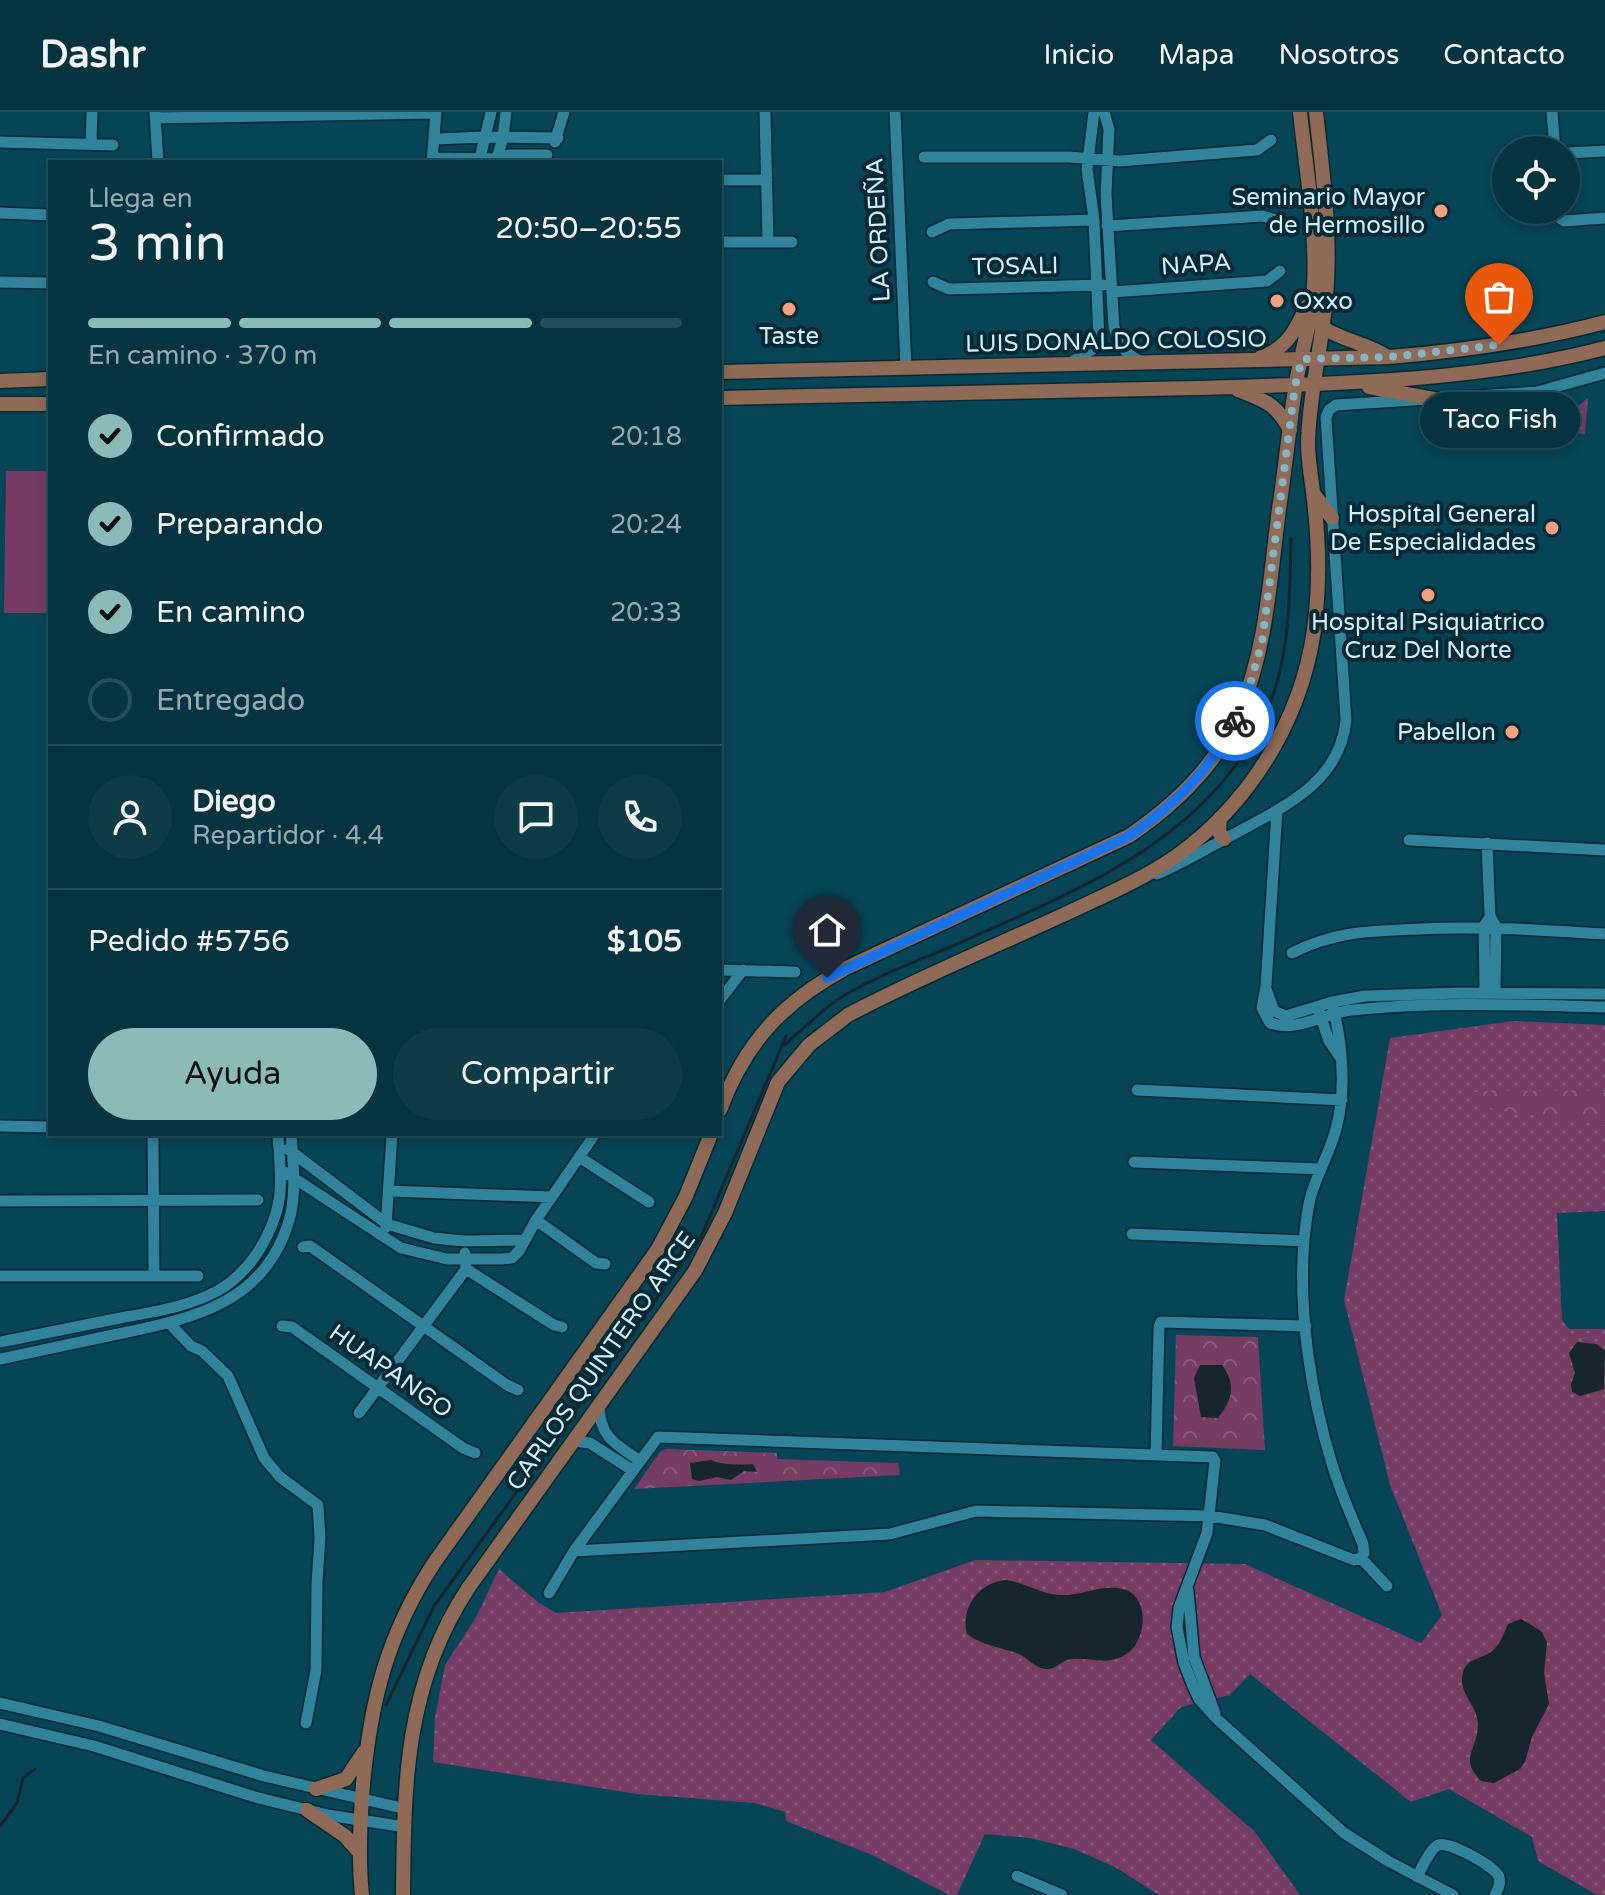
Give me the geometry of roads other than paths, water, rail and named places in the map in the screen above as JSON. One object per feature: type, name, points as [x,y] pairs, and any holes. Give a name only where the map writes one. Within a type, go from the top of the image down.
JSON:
[{"type":"main road","points":[[722,1105],[733,1077],[754,1043],[780,1014],[810,989],[844,969],[1119,842],[1168,807],[1202,772],[1235,722],[1257,665],[1295,386],[1314,287],[1313,238],[1300,112]]},
{"type":"main road","name":"CARLOS QUINTERO ARCE","points":[[403,1895],[408,1773],[418,1699],[443,1630],[469,1587],[695,1271],[725,1213],[771,1095],[788,1069],[809,1045],[863,1007],[1127,885],[1177,856],[1220,818],[1257,774],[1285,729],[1298,698],[1312,641],[1318,584],[1308,447],[1327,282],[1327,226],[1314,115]]},
{"type":"main road","points":[[1246,361],[1276,351],[1285,344],[1299,323],[1314,287]]},
{"type":"main road","name":"LUIS DONALDO COLOSIO","points":[[722,372],[1389,357],[1470,350],[1557,335],[1605,322]]},
{"type":"main road","points":[[1322,327],[1347,341],[1369,346],[1389,357]]},
{"type":"main road","name":"LUIS DONALDO COLOSIO","points":[[722,398],[1313,385],[1438,375],[1569,357],[1605,348]]},
{"type":"main road","points":[[970,394],[966,380],[976,366]]},
{"type":"main road","points":[[0,381],[48,379]]},
{"type":"main road","points":[[1345,382],[1439,400]]},
{"type":"main road","points":[[1230,387],[1265,400],[1276,408],[1290,430]]},
{"type":"main road","points":[[0,404],[48,404]]},
{"type":"main road","points":[[1313,493],[1332,518]]},
{"type":"main road","points":[[1220,818],[1219,832],[1224,839]]},
{"type":"main road","name":"CARLOS QUINTERO ARCE","points":[[362,1895],[361,1820],[367,1748],[376,1690],[399,1624],[418,1587],[658,1249],[686,1196],[710,1136]]},
{"type":"main road","points":[[316,1789],[346,1779],[367,1748]]},
{"type":"main road","points":[[307,1810],[345,1836],[360,1853]]},
{"type":"street","points":[[91,144],[92,112]]},
{"type":"street","points":[[158,160],[155,115],[436,112],[433,160],[479,160],[491,112]]},
{"type":"street","points":[[496,160],[506,112]]},
{"type":"street","points":[[498,160],[509,155],[546,159],[558,138],[564,112]]},
{"type":"street","points":[[765,112],[768,242]]},
{"type":"street","name":"LA ORDEÑA","points":[[895,112],[906,367]]},
{"type":"street","points":[[1094,112],[1088,188],[1114,327],[1119,345],[1129,356],[1141,362]]},
{"type":"street","points":[[1552,112],[1554,136]]},
{"type":"street","points":[[1066,365],[1093,349],[1099,340],[1107,287],[1109,115]]},
{"type":"street","points":[[435,139],[558,138]]},
{"type":"street","points":[[924,157],[1089,158],[1107,161],[1257,150],[1271,140]]},
{"type":"street","points":[[0,142],[113,145]]},
{"type":"street","points":[[1580,152],[1605,151]]},
{"type":"street","points":[[722,180],[767,180]]},
{"type":"street","points":[[0,213],[48,215]]},
{"type":"street","points":[[1107,226],[1263,216],[1276,220]]},
{"type":"street","points":[[1580,220],[1605,218]]},
{"type":"street","points":[[932,232],[949,224],[1094,220]]},
{"type":"street","points":[[722,242],[792,242]]},
{"type":"street","name":"NAPA","points":[[1107,287],[1267,281],[1280,271]]},
{"type":"street","points":[[0,282],[48,283]]},
{"type":"street","name":"TOSALI","points":[[933,282],[949,289],[1107,287]]},
{"type":"street","points":[[1127,885],[1171,869],[1301,796],[1321,778],[1336,755],[1345,729],[1326,417],[1329,410],[1336,405],[1537,392],[1605,373]]},
{"type":"street","points":[[1277,810],[1262,1008],[1270,1023],[1287,1026],[1333,1007],[1363,1009],[1490,993],[1605,1007]]},
{"type":"street","points":[[1409,840],[1605,850]]},
{"type":"street","points":[[1487,843],[1490,993]]},
{"type":"street","points":[[1292,953],[1317,940],[1360,931],[1490,923],[1605,934]]},
{"type":"street","points":[[722,970],[795,972]]},
{"type":"street","points":[[722,997],[743,970]]},
{"type":"street","points":[[1266,986],[1270,1004],[1279,1015],[1320,1011]]},
{"type":"street","points":[[1458,999],[1605,994]]},
{"type":"street","points":[[574,1551],[890,1534],[976,1511],[1210,1516],[1265,1525],[1354,1560],[1361,1558],[1363,1544],[1332,1466],[1323,1433],[1302,1287],[1310,1196],[1335,1131],[1342,1100],[1340,1038],[1333,1007]]},
{"type":"street","points":[[1320,1011],[1329,1041],[1340,1057]]},
{"type":"street","points":[[1137,1090],[1342,1100]]},
{"type":"street","points":[[0,1126],[48,1127]]},
{"type":"street","points":[[153,1136],[154,1276]]},
{"type":"street","points":[[0,1359],[170,1324],[214,1309],[246,1288],[272,1259],[291,1211],[291,1136]]},
{"type":"street","points":[[385,1240],[392,1136]]},
{"type":"street","points":[[280,1169],[385,1240],[418,1254],[466,1263],[512,1258],[594,1136]]},
{"type":"street","points":[[278,1140],[387,1224],[422,1235],[464,1241],[523,1240]]},
{"type":"street","points":[[0,1342],[163,1310],[221,1289],[238,1276],[266,1239],[277,1211],[280,1169],[278,1140]]},
{"type":"street","points":[[579,1157],[649,1202]]},
{"type":"street","points":[[1134,1162],[1320,1169]]},
{"type":"street","points":[[390,1191],[552,1197]]},
{"type":"street","points":[[0,1201],[258,1200]]},
{"type":"street","points":[[536,1220],[596,1263],[605,1264]]},
{"type":"street","points":[[1132,1234],[1304,1241]]},
{"type":"street","points":[[359,1413],[466,1263],[464,1241]]},
{"type":"street","points":[[303,1247],[310,1246],[518,1390]]},
{"type":"street","points":[[466,1263],[554,1325],[562,1327]]},
{"type":"street","points":[[0,1276],[198,1276]]},
{"type":"street","points":[[1156,1455],[1161,1322],[1306,1326]]},
{"type":"street","points":[[170,1324],[228,1376],[264,1458],[280,1477],[318,1505],[316,1670],[306,1723]]},
{"type":"street","name":"HUAPANGO","points":[[282,1326],[292,1327],[463,1448],[475,1453]]},
{"type":"street","points":[[599,1406],[602,1427],[612,1449]]},
{"type":"street","points":[[549,1593],[574,1551],[660,1437],[1214,1458],[1210,1516],[1178,1618],[1181,1653],[1199,1699],[1217,1719],[1344,1833],[1451,1895]]},
{"type":"street","points":[[574,1441],[612,1449],[636,1465]]},
{"type":"street","points":[[1361,1558],[1387,1586]]},
{"type":"street","points":[[0,1703],[99,1726],[316,1789],[406,1809]]},
{"type":"street","points":[[0,1724],[94,1746],[255,1797],[307,1810],[405,1827]]},
{"type":"street","points":[[1417,1877],[1434,1848],[1442,1844],[1451,1845],[1499,1875],[1500,1885],[1495,1895]]},
{"type":"street","points":[[1017,1876],[1062,1895]]},
{"type":"water","points":[[1577,1342],[1596,1344],[1605,1350],[1604,1389],[1580,1396],[1572,1392],[1575,1373],[1569,1353]]},
{"type":"water","points":[[1200,1365],[1222,1365],[1230,1379],[1231,1392],[1227,1405],[1218,1418],[1201,1417],[1194,1378]]},
{"type":"water","points":[[711,1460],[726,1464],[753,1464],[757,1472],[744,1471],[731,1480],[717,1477],[699,1481],[692,1479],[690,1463]]},
{"type":"water","points":[[1005,1580],[1057,1595],[1110,1588],[1126,1590],[1134,1595],[1142,1610],[1139,1639],[1128,1653],[1112,1660],[1067,1660],[1048,1669],[1038,1667],[1019,1654],[967,1634],[966,1615],[974,1598],[987,1586]]},
{"type":"water","points":[[1521,1619],[1541,1631],[1547,1642],[1544,1673],[1549,1704],[1520,1769],[1494,1783],[1481,1781],[1474,1773],[1470,1760],[1478,1724],[1465,1693],[1463,1672],[1471,1661],[1495,1648],[1508,1624]]},
{"type":"waterway","points":[[784,1045],[841,997],[1088,883],[1170,832],[1205,801],[1237,764],[1271,701],[1287,632],[1291,538]]},
{"type":"waterway","points":[[386,1705],[434,1606],[701,1237],[786,1036]]},
{"type":"waterway","points":[[0,1826],[17,1803],[23,1778],[35,1769]]},
{"type":"place","name":"Seminario Mayor de Hermosillo","points":[[1441,211]]},
{"type":"place","name":"Oxxo","points":[[1277,301]]},
{"type":"place","name":"Taste","points":[[789,309]]},
{"type":"place","name":"Taco Fish","points":[[1499,345]]},
{"type":"place","name":"Hospital General De Especialidades","points":[[1552,528]]},
{"type":"place","name":"Hospital Psiquiatrico Cruz Del Norte","points":[[1428,595]]},
{"type":"place","name":"Pabellon","points":[[1512,732]]}]
